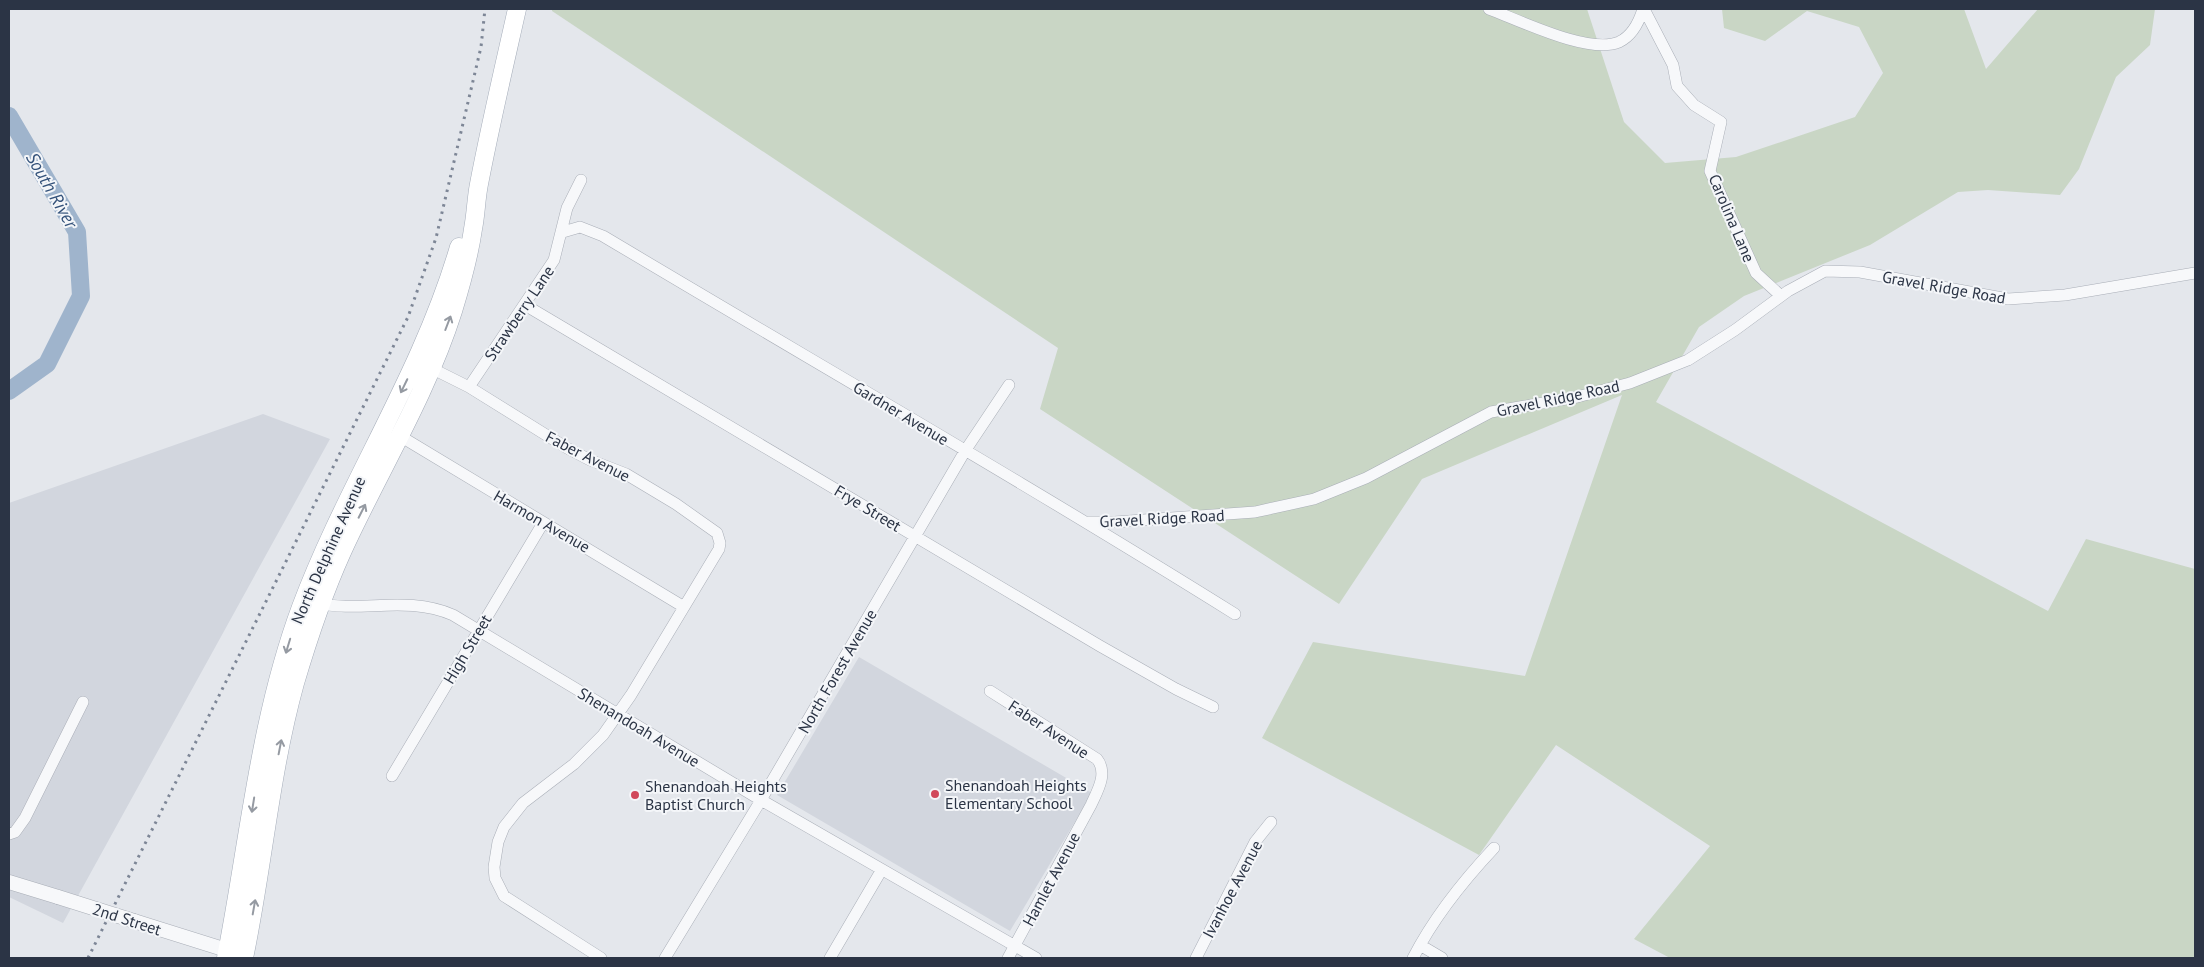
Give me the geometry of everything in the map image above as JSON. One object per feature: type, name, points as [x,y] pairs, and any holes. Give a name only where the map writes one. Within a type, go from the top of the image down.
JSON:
[{"type":"main road","name":"North Delphine Avenue","points":[[236,956],[264,739],[282,665],[304,600],[342,512],[452,312],[473,230],[478,187],[517,9]]},
{"type":"main road","name":"North Delphine Avenue","points":[[236,956],[282,734],[295,683],[321,604],[342,552],[400,436],[424,363]]},
{"type":"street","points":[[1490,9],[1557,35],[1595,45],[1618,43],[1625,38],[1635,27],[1644,9]]},
{"type":"street","name":"Carolina Lane","points":[[1644,9],[1673,65],[1677,86],[1694,105],[1721,122],[1710,170],[1756,273],[1781,296]]},
{"type":"street","name":"Strawberry Lane","points":[[469,387],[554,260],[563,232],[567,208],[580,180]]},
{"type":"street","name":"Gardner Avenue","points":[[563,232],[580,227],[603,236],[1088,522],[1235,614]]},
{"type":"street","name":"Gravel Ridge Road","points":[[1088,522],[1208,517],[1272,510],[1333,493],[1391,466],[1491,412],[1577,397],[1630,383],[1688,360],[1735,330],[1781,296],[1825,271],[1860,272],[2008,299],[2065,295],[2195,273]]},
{"type":"street","name":"Frye Street","points":[[525,305],[1100,646],[1176,689],[1213,707]]},
{"type":"street","name":"Faber Avenue","points":[[424,363],[469,387],[567,448],[590,460],[626,474],[676,504],[717,533],[720,543],[719,549],[684,607]]},
{"type":"street","name":"North Forest Avenue","points":[[665,958],[761,800],[965,451],[1009,385]]},
{"type":"street","name":"Harmon Avenue","points":[[400,436],[614,563],[684,607]]},
{"type":"street","name":"High Street","points":[[392,776],[544,523]]},
{"type":"street","name":"Shenandoah Avenue","points":[[304,600],[333,606],[398,603],[423,605],[453,615],[761,800],[1036,958]]},
{"type":"street","points":[[601,958],[511,902],[499,888],[494,873],[494,857],[498,842],[509,820],[523,803],[590,750],[618,714],[684,607]]},
{"type":"street","name":"Faber Avenue","points":[[990,691],[1097,759],[1103,771]]},
{"type":"street","points":[[9,834],[15,832],[25,818],[83,702]]},
{"type":"street","name":"Hamlet Avenue","points":[[1008,958],[1091,805],[1103,771]]},
{"type":"street","name":"Ivanhoe Avenue","points":[[1196,958],[1255,842],[1271,822]]},
{"type":"street","points":[[1412,958],[1471,873],[1494,848]]},
{"type":"street","points":[[830,958],[881,870]]},
{"type":"street","name":"2nd Street","points":[[9,882],[134,921],[236,956]]},
{"type":"street","points":[[1420,945],[1442,958]]},
{"type":"shaded area","points":[[263,414],[330,439],[63,923],[9,897],[9,503]]},
{"type":"shaded area","name":"Shenandoah Heights Elementary School","points":[[859,657],[1092,793],[1010,931],[777,795]]},
{"type":"green space","points":[[552,9],[1587,9],[1624,122],[1665,163],[1736,157],[1855,117],[1883,73],[1859,27],[1807,11],[1765,41],[1724,28],[1722,9],[1964,9],[1986,69],[2038,9],[2155,9],[2150,45],[2116,77],[2079,169],[2060,195],[1988,190],[1958,192],[1870,245],[1744,296],[1699,327],[1656,402],[2048,611],[2086,539],[2195,569],[2195,958],[1670,958],[1634,939],[1710,846],[1556,745],[1479,855],[1262,738],[1313,642],[1525,676],[1622,395],[1422,479],[1339,604],[1040,409],[1058,348],[552,11]]},
{"type":"waterway","name":"South River","points":[[9,116],[77,232],[81,296],[47,364],[9,391]]},
{"type":"railway","points":[[88,958],[408,317],[436,238],[481,47],[485,9]]},
{"type":"place","name":"Shenandoah Heights Elementary School","points":[[935,794]]},
{"type":"place","name":"Shenandoah Heights Baptist Church","points":[[635,795]]}]
